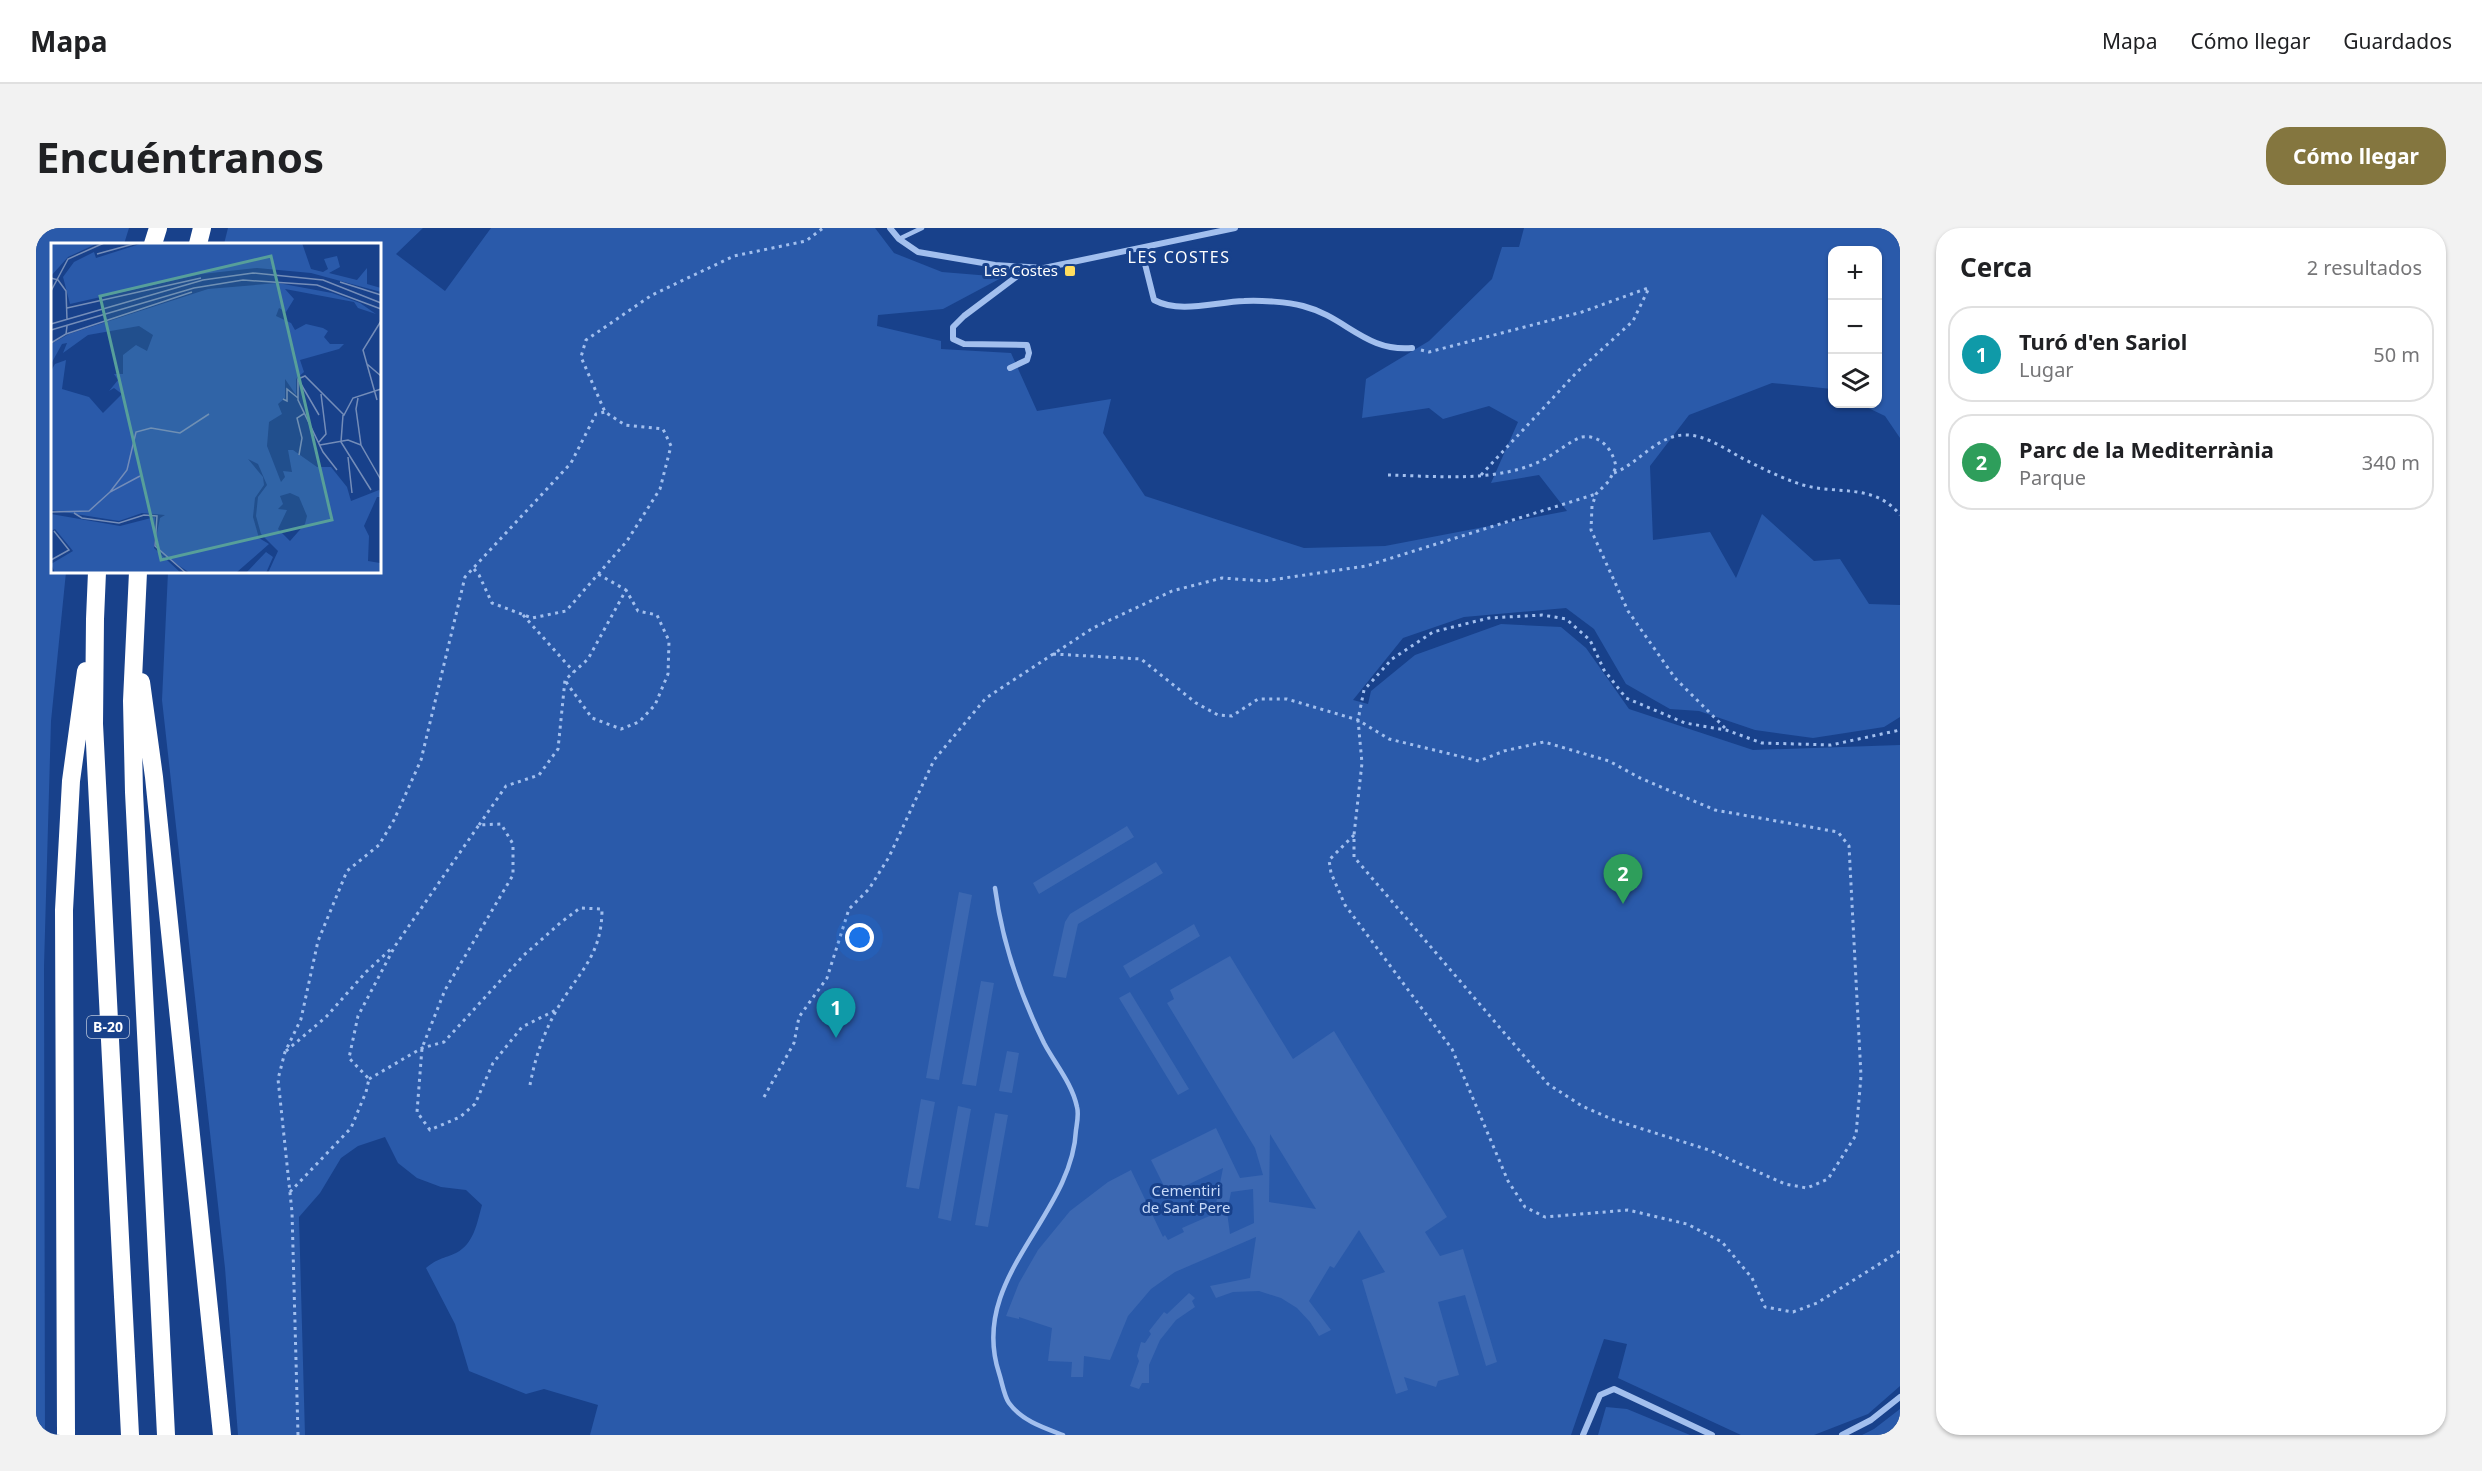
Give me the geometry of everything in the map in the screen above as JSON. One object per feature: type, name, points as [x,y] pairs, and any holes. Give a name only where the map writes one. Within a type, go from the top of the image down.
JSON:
[{"type":"highway","points":[[153,243],[158,228]]},
{"type":"highway","points":[[198,243],[202,228]]},
{"type":"highway","name":"B-20","points":[[97,573],[94,724],[130,1435]]},
{"type":"highway","name":"B-20","points":[[138,573],[132,701],[134,792],[166,1435]]},
{"type":"highway","points":[[66,1435],[64,910],[70,781],[81,695],[95,619]]},
{"type":"highway","points":[[134,636],[154,777],[222,1435]]},
{"type":"street","points":[[890,228],[899,239],[918,252],[1028,268],[1044,268],[1235,228]]},
{"type":"street","points":[[1141,248],[1154,300],[1163,305],[1179,307],[1246,300],[1302,306],[1340,321],[1360,337],[1374,344],[1401,349],[1412,348]]},
{"type":"street","points":[[1010,368],[1027,360],[1029,352],[1027,345],[964,344],[953,339],[953,327],[964,316],[1028,268]]},
{"type":"street","points":[[1583,1435],[1600,1395],[1614,1389],[1712,1435]]},
{"type":"street","points":[[1842,1435],[1870,1420],[1900,1396]]},
{"type":"lane","points":[[899,239],[922,228]]},
{"type":"lane","points":[[995,888],[999,920],[1024,997],[1045,1044],[1066,1079],[1077,1108],[1076,1139],[1071,1164],[999,1296],[992,1340],[996,1366],[1009,1403],[1034,1425],[1063,1435]]},
{"type":"path","points":[[473,569],[479,575],[492,603],[532,618],[566,612],[627,541],[660,489],[671,446],[663,429],[625,425],[605,412],[581,357],[586,340],[662,290],[734,256],[806,241],[823,228]]},
{"type":"path","points":[[1412,348],[1429,352],[1582,312],[1649,288],[1633,321],[1577,372],[1480,476]]},
{"type":"path","points":[[298,1435],[290,1192],[278,1079],[285,1052],[301,1019],[318,941],[347,871],[379,845],[394,820],[421,760],[465,578],[571,463],[596,414],[605,412]]},
{"type":"path","points":[[1726,730],[1675,678],[1628,611],[1592,530],[1592,506],[1596,494],[1614,473],[1655,446],[1670,438],[1687,435],[1709,441],[1773,474],[1804,485],[1878,495],[1894,507],[1900,515]]},
{"type":"path","points":[[1388,475],[1480,476],[1509,471],[1541,461],[1570,442],[1589,436],[1603,442],[1610,450],[1615,460],[1614,473]]},
{"type":"path","points":[[764,1097],[794,1043],[799,1017],[827,978],[849,909],[869,889],[889,857],[934,760],[986,698],[1093,628],[1172,591],[1222,578],[1264,581],[1366,566],[1596,494]]},
{"type":"path","points":[[566,680],[592,718],[621,729],[639,722],[655,705],[668,674],[669,641],[657,615],[638,611],[626,590],[598,574]]},
{"type":"path","points":[[369,1079],[349,1058],[358,1016],[398,942],[506,786],[539,775],[558,749],[566,680],[588,659],[626,590]]},
{"type":"path","points":[[523,615],[574,672]]},
{"type":"path","points":[[1053,654],[1141,659],[1196,703],[1218,714],[1232,716],[1258,699],[1287,699],[1358,720],[1389,739],[1479,760],[1503,751],[1544,742],[1609,760],[1640,778],[1715,810],[1838,832],[1849,846],[1862,1076],[1856,1135],[1828,1179],[1807,1188],[1785,1184],[1708,1150],[1614,1120],[1581,1106],[1548,1084],[1354,857],[1354,835],[1362,763],[1358,720],[1364,690],[1392,659],[1433,632],[1489,618],[1542,615],[1566,619],[1590,640],[1604,670],[1626,698],[1685,723],[1726,730],[1762,742],[1832,745],[1900,730]]},
{"type":"path","points":[[479,825],[501,824],[513,843],[513,875],[445,990],[422,1048],[417,1112],[430,1130],[460,1117],[474,1104],[493,1063],[522,1027],[556,1010]]},
{"type":"path","points":[[1354,835],[1329,860],[1331,873],[1346,905],[1452,1048],[1508,1181],[1525,1207],[1545,1217],[1628,1210],[1687,1224],[1722,1242],[1752,1278],[1765,1307],[1793,1312],[1817,1303],[1900,1251]]},
{"type":"path","points":[[290,1192],[351,1128],[369,1079],[422,1048],[444,1042],[523,956],[560,922],[580,908],[602,909],[602,930],[596,949],[556,1010],[539,1046],[530,1085]]},
{"type":"path","points":[[285,1052],[326,1017],[366,972],[398,942]]},
{"type":"green space","points":[[36,228],[129,228],[124,243],[51,243],[51,573],[66,573],[51,721],[44,966],[45,1435],[36,1435]]},
{"type":"green space","name":"Cementiri de Sant Pere","points":[[228,228],[423,228],[396,254],[445,291],[491,228],[875,228],[894,253],[942,272],[1003,277],[943,309],[878,315],[877,326],[941,341],[941,349],[1011,353],[1037,411],[1111,399],[1103,433],[1145,496],[1304,548],[1385,546],[1567,511],[1539,475],[1491,483],[1518,422],[1489,406],[1443,419],[1429,408],[1362,418],[1366,379],[1429,341],[1492,279],[1502,247],[1519,247],[1524,228],[1900,228],[1900,438],[1885,416],[1868,408],[1882,408],[1882,246],[1828,246],[1828,389],[1772,383],[1689,415],[1650,466],[1653,540],[1710,532],[1736,578],[1762,514],[1814,561],[1840,559],[1869,604],[1900,605],[1900,717],[1884,727],[1813,738],[1755,730],[1699,711],[1670,709],[1626,684],[1594,629],[1566,608],[1464,617],[1403,638],[1353,700],[1368,704],[1371,691],[1415,655],[1501,624],[1561,627],[1586,648],[1629,709],[1753,750],[1900,745],[1900,1386],[1868,1414],[1814,1435],[1741,1435],[1618,1378],[1627,1344],[1604,1339],[1571,1435],[590,1435],[598,1405],[544,1389],[526,1394],[469,1371],[455,1324],[426,1268],[437,1260],[456,1253],[467,1244],[474,1232],[482,1205],[466,1190],[441,1187],[417,1178],[398,1163],[385,1137],[358,1146],[341,1158],[320,1193],[299,1217],[305,1435],[238,1435],[225,1268],[162,700],[168,573],[381,573],[381,243],[224,243]]},
{"type":"green space","points":[[1606,1407],[1627,1409],[1690,1435],[1598,1435]]},
{"type":"green space","points":[[1900,1409],[1900,1435],[1862,1435],[1874,1429]]},
{"type":"building","points":[[1127,826],[1134,837],[1039,894],[1033,883]]},
{"type":"building","points":[[1156,862],[1163,873],[1078,924],[1066,978],[1053,976],[1065,922],[1070,914]]},
{"type":"building","points":[[959,892],[972,895],[939,1080],[926,1078]]},
{"type":"building","points":[[1194,924],[1200,936],[1130,978],[1123,966]]},
{"type":"building","points":[[1230,956],[1293,1059],[1334,1031],[1447,1217],[1425,1232],[1440,1256],[1463,1249],[1497,1362],[1486,1366],[1465,1295],[1438,1302],[1459,1375],[1438,1381],[1436,1387],[1404,1377],[1408,1390],[1396,1394],[1362,1280],[1385,1272],[1359,1230],[1334,1268],[1330,1266],[1309,1301],[1331,1330],[1319,1336],[1297,1308],[1281,1298],[1259,1291],[1233,1292],[1216,1298],[1210,1286],[1250,1278],[1256,1237],[1175,1272],[1151,1289],[1128,1316],[1110,1360],[1084,1356],[1083,1377],[1071,1377],[1072,1362],[1048,1361],[1052,1328],[1019,1317],[1019,1319],[1006,1316],[1019,1283],[1038,1250],[1070,1211],[1108,1182],[1131,1170],[1163,1237],[1165,1235],[1168,1240],[1184,1232],[1182,1228],[1214,1214],[1223,1168],[1168,1194],[1151,1160],[1216,1128],[1240,1178],[1263,1175],[1255,1148],[1167,1003],[1174,999],[1170,990]],"holes":[[[1270,1134],[1316,1209],[1269,1202]],[[1253,1189],[1254,1223],[1230,1234],[1227,1212],[1231,1192]]]},
{"type":"building","points":[[981,981],[994,983],[976,1086],[962,1084]]},
{"type":"building","points":[[1130,992],[1189,1089],[1178,1095],[1119,998]]},
{"type":"building","points":[[1007,1051],[1019,1053],[1012,1093],[999,1091]]},
{"type":"building","points":[[921,1099],[935,1102],[919,1189],[906,1187]]},
{"type":"building","points":[[958,1106],[971,1109],[951,1221],[938,1218]]},
{"type":"building","points":[[995,1113],[1008,1115],[988,1227],[975,1225]]},
{"type":"building","points":[[1189,1293],[1195,1298],[1192,1301],[1195,1307],[1176,1320],[1160,1340],[1149,1365],[1149,1383],[1142,1383],[1139,1389],[1130,1386],[1139,1361],[1137,1356],[1141,1342],[1145,1343],[1151,1334],[1149,1331],[1164,1312],[1167,1314]]},
{"type":"place","name":"Les Costes","points":[[1070,271]]},
{"type":"place","name":"Parc de la Mediterrània","points":[[1623,904]]},
{"type":"place","name":"Turó d'en Sariol","points":[[836,1038]]},
{"type":"district","name":"LES COSTES","points":[[1179,257]]}]
